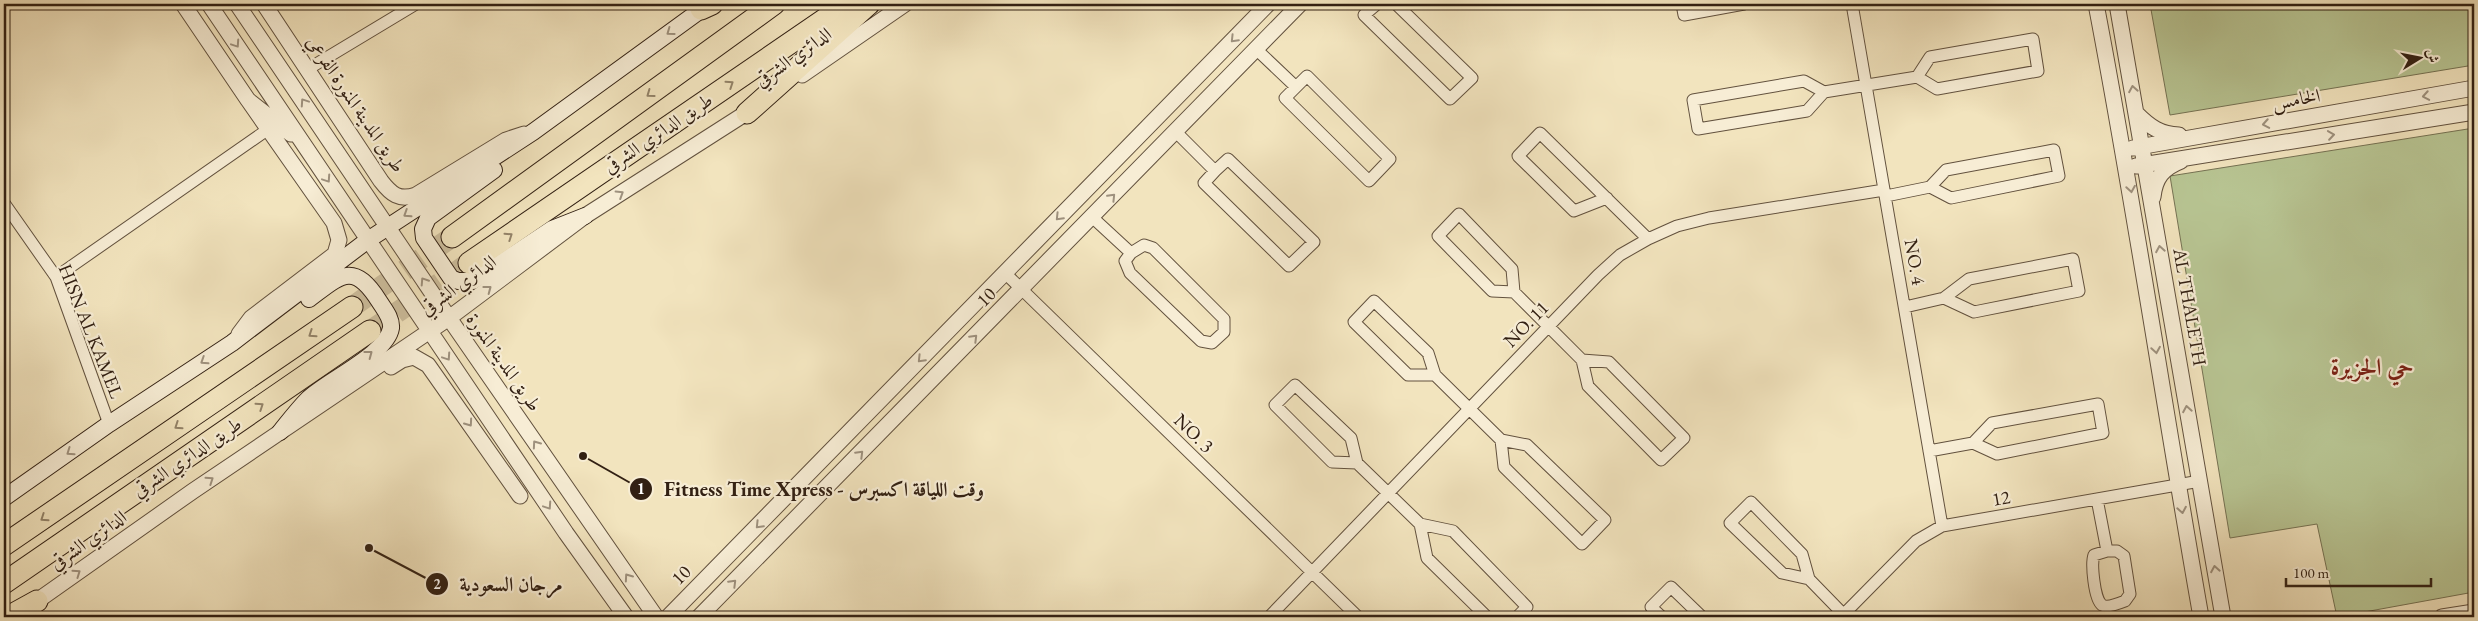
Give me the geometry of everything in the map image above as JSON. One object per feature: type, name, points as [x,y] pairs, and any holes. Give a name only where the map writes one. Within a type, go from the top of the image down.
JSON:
[{"type":"highway","name":"طريق الدائري الشرقي","points":[[452,237],[774,4]]},
{"type":"highway","name":"طريق الدائري الشرقي","points":[[469,263],[846,4]]},
{"type":"highway","points":[[747,113],[869,4]]},
{"type":"highway","name":"طريق الدائري الشرقي","points":[[4,545],[352,307]]},
{"type":"highway","name":"طريق الدائري الشرقي","points":[[4,582],[370,331]]},
{"type":"highway","points":[[8,617],[37,601]]},
{"type":"main road","points":[[4,498],[109,424],[232,343],[368,240],[533,132],[708,6]]},
{"type":"main road","points":[[533,132],[515,155],[428,218],[423,229],[424,238],[451,278],[458,281],[473,281],[552,229],[585,216]]},
{"type":"main road","points":[[232,343],[264,330],[337,278],[348,275],[357,277],[368,284],[391,320],[391,330],[386,340],[308,398],[280,432]]},
{"type":"main road","points":[[15,617],[37,601]]},
{"type":"street","points":[[183,4],[267,130],[334,223],[339,240],[335,254],[251,318],[232,343]]},
{"type":"street","points":[[208,4],[566,533],[626,617]]},
{"type":"street","name":"طريق المدينة المنورة","points":[[237,4],[389,226],[449,318],[656,617]]},
{"type":"street","name":"طريق المدينة المنورة الفرعي","points":[[264,4],[381,181],[398,197],[406,198],[416,195],[506,140],[533,132]]},
{"type":"street","points":[[342,157],[308,69],[402,7],[416,4]]},
{"type":"street","name":"الدائري الشرقي","points":[[37,601],[280,432],[430,332],[585,216],[747,113],[904,4]]},
{"type":"street","name":"10","points":[[668,617],[1268,4]]},
{"type":"street","name":"10","points":[[699,617],[1022,290],[1300,4]]},
{"type":"street","points":[[1377,4],[1364,15],[1450,99],[1472,78],[1396,4]]},
{"type":"street","points":[[1682,4],[1684,15],[1744,4]]},
{"type":"street","name":"NO. 4","points":[[1852,4],[1942,526]]},
{"type":"street","name":"AL THALETH","points":[[2096,4],[2124,149],[2177,485],[2201,617]]},
{"type":"street","name":"AL THALETH","points":[[2117,4],[2223,617]]},
{"type":"street","points":[[1824,92],[1807,111],[1698,129],[1693,100],[1804,82],[1824,92],[1917,77],[1937,89],[2038,71],[2032,39],[1930,57],[1917,77]]},
{"type":"street","points":[[1256,49],[1296,87]]},
{"type":"street","points":[[1306,76],[1390,159],[1369,181],[1285,98],[1296,87],[1306,76]]},
{"type":"street","name":"الخامس","points":[[2124,149],[2474,88]]},
{"type":"street","points":[[248,100],[303,143]]},
{"type":"street","points":[[2127,167],[2196,154],[2474,112]]},
{"type":"street","points":[[2137,114],[2149,126],[2161,133],[2192,137]]},
{"type":"street","points":[[56,277],[267,130]]},
{"type":"street","points":[[1176,132],[1215,171]]},
{"type":"street","points":[[1607,198],[1574,211],[1518,156],[1540,133],[1607,198],[1648,239]]},
{"type":"street","points":[[2054,150],[2059,176],[1951,198],[1930,187],[1946,170],[2054,150]]},
{"type":"street","points":[[2152,204],[2154,187],[2159,175],[2168,166],[2196,154]]},
{"type":"street","points":[[1228,159],[1314,242],[1289,266],[1204,183],[1215,171],[1228,159]]},
{"type":"street","name":"NO. 11","points":[[1269,617],[1598,275],[1620,255],[1648,239],[1677,226],[1708,218],[1930,187]]},
{"type":"street","name":"HISN AL KAMEL","points":[[4,203],[56,277],[109,424]]},
{"type":"street","points":[[1514,292],[1492,291],[1438,236],[1459,214],[1512,269],[1514,292],[1582,360],[1588,386],[1661,460],[1684,438],[1609,362],[1582,360]]},
{"type":"street","points":[[1092,217],[1131,254]]},
{"type":"street","points":[[1144,245],[1153,248],[1224,319],[1224,332],[1212,343],[1200,341],[1130,273],[1126,261],[1131,254],[1144,245]]},
{"type":"street","points":[[1905,307],[1944,298],[1969,279],[2073,259],[2079,291],[1974,312],[1944,298]]},
{"type":"street","name":"NO. 3","points":[[1005,273],[1358,617]]},
{"type":"street","points":[[1435,375],[1408,376],[1354,322],[1374,300],[1428,353],[1435,375],[1501,440],[1527,445],[1605,520],[1582,544],[1504,468],[1501,440]]},
{"type":"street","points":[[280,432],[316,417],[402,360],[414,357],[428,364],[520,496]]},
{"type":"street","points":[[1357,463],[1332,462],[1275,405],[1295,385],[1351,438],[1357,463],[1420,524],[1453,531],[1527,607],[1517,617]]},
{"type":"street","points":[[1929,451],[1972,443],[1997,454],[2103,433],[2098,404],[1992,423],[1972,443]]},
{"type":"street","name":"12","points":[[1844,616],[1916,541],[1942,526],[2200,481]]},
{"type":"street","points":[[2097,499],[2107,551]]},
{"type":"street","points":[[1809,579],[1782,573],[1730,523],[1751,502],[1802,554],[1809,579],[1844,616]]},
{"type":"street","points":[[1420,524],[1427,558],[1487,617]]},
{"type":"street","points":[[2107,551],[2117,551],[2124,556],[2130,594],[2125,601],[2106,606],[2099,601],[2091,566],[2094,555],[2107,551]]},
{"type":"street","points":[[1662,617],[1651,607],[1671,587],[1702,617]]},
{"type":"street","points":[[2450,616],[2474,612]]},
{"type":"green space","points":[[2150,4],[2474,4],[2474,65],[2170,115]]},
{"type":"green space","points":[[2474,128],[2474,592],[2337,617],[2317,524],[2230,538],[2170,176]]},
{"type":"tunnel","points":[[352,307],[452,237]]},
{"type":"tunnel","points":[[370,331],[469,263]]},
{"type":"place","name":"Fitness Time Xpress - وقت اللياقة اكسبرس","points":[[583,456]]},
{"type":"place","name":"مرجان السعودية","points":[[369,548]]},
{"type":"district","name":"حي الجزيرة","points":[[2372,366]]}]
